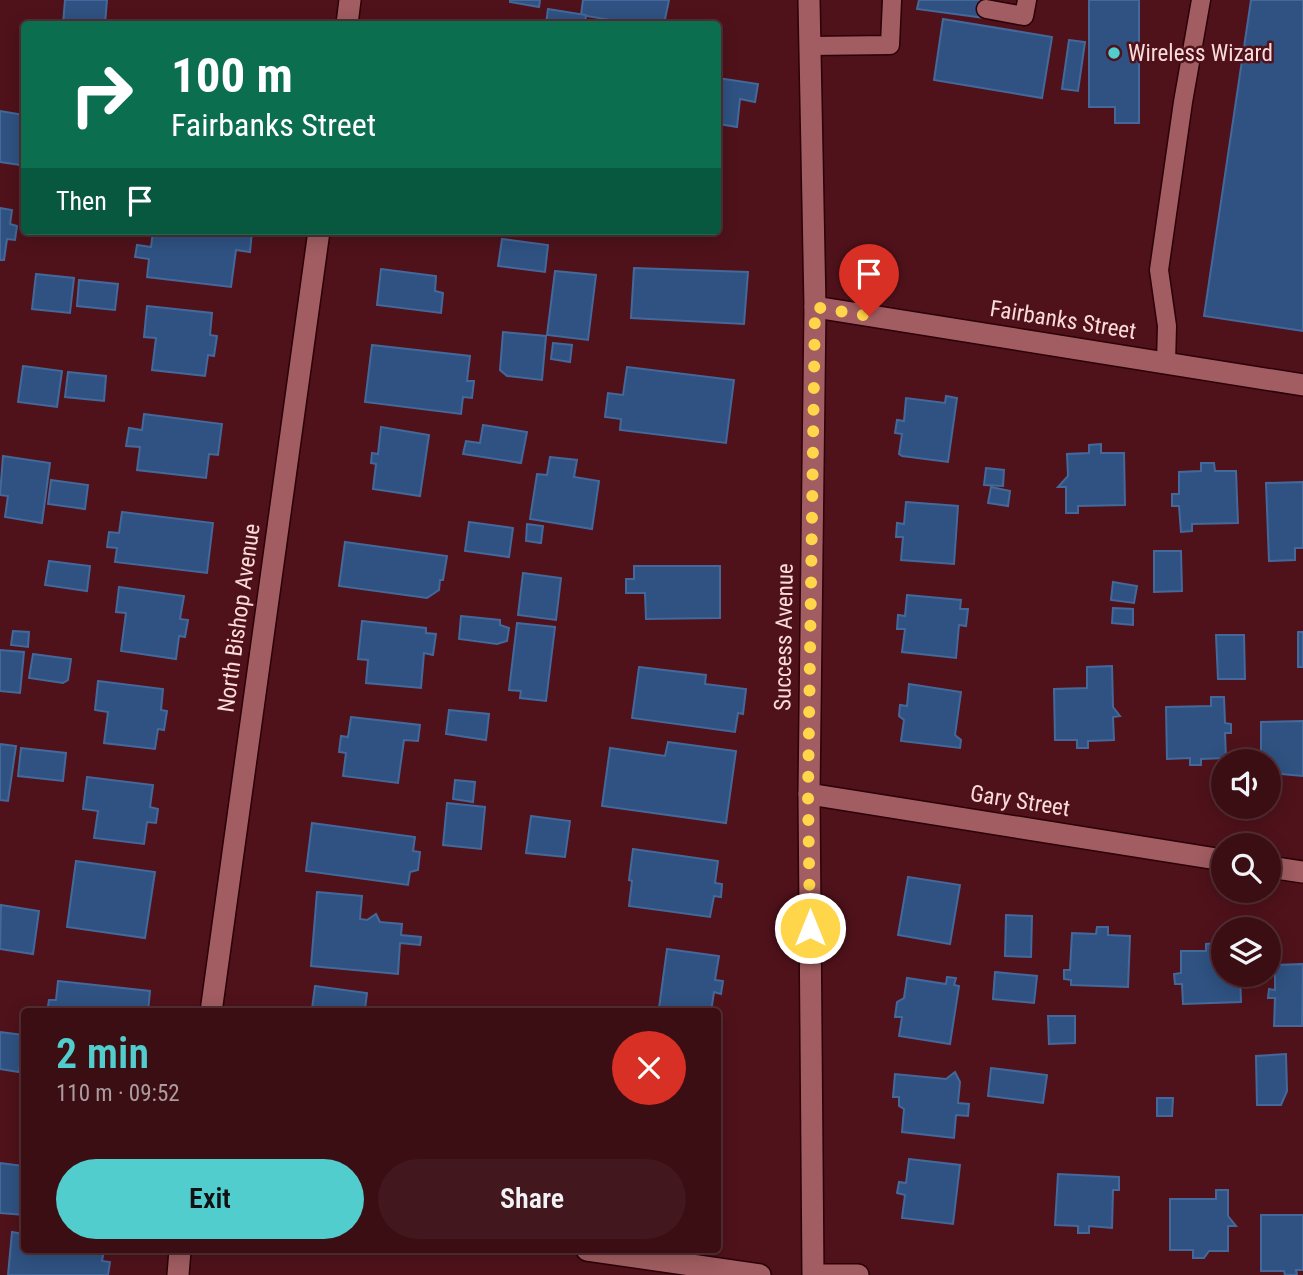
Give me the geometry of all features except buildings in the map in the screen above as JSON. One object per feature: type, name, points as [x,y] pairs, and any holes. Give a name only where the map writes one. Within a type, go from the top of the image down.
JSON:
[{"type":"street","points":[[347,21],[350,0]]},
{"type":"street","name":"Success Avenue","points":[[809,0],[815,307],[808,794],[813,1275]]},
{"type":"street","name":"North Bishop Avenue","points":[[212,1008],[317,235]]},
{"type":"street","name":"Fairbanks Street","points":[[815,307],[1303,385]]},
{"type":"street","name":"Gary Street","points":[[808,794],[1211,858]]},
{"type":"street","points":[[1281,869],[1303,873]]},
{"type":"street","points":[[178,1275],[180,1253]]},
{"type":"street","points":[[608,1253],[760,1275]]},
{"type":"street","points":[[821,1275],[858,1275]]},
{"type":"lane","points":[[810,46],[890,45],[892,0]]},
{"type":"lane","points":[[986,9],[1024,16],[1027,0]]},
{"type":"lane","points":[[1166,363],[1167,326],[1159,270],[1183,102],[1201,0]]},
{"type":"place","name":"Wireless Wizard","points":[[1114,53]]},
{"type":"route","points":[[810,928],[808,794],[815,307],[869,316]]}]
